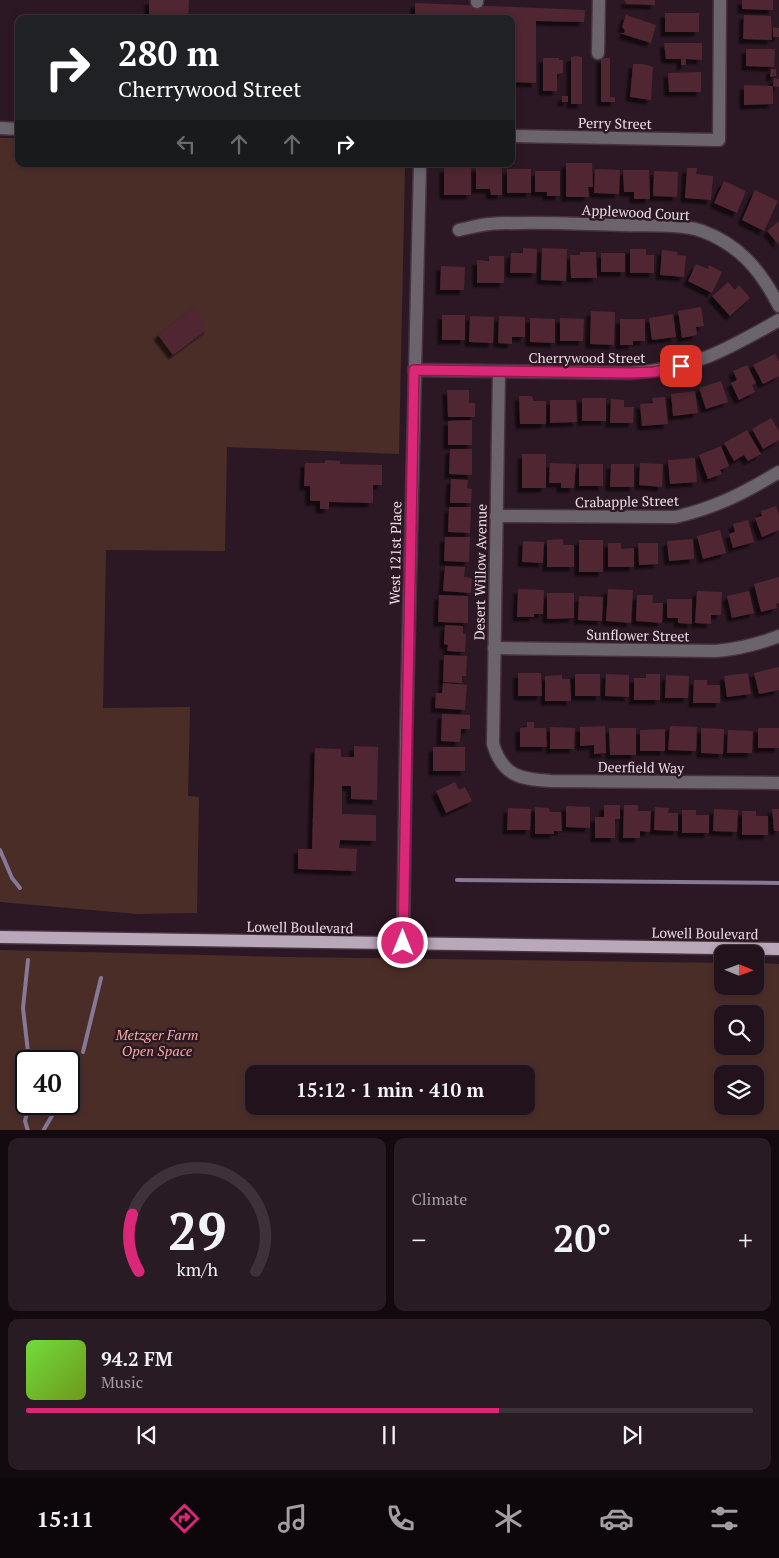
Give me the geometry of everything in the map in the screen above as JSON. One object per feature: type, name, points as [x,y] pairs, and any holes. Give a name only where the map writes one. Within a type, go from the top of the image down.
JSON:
[{"type":"main road","name":"Lowell Boulevard","points":[[0,937],[779,949]]},
{"type":"street","points":[[598,53],[599,0]]},
{"type":"street","name":"Perry Street","points":[[515,136],[719,140],[720,0]]},
{"type":"street","points":[[0,128],[15,129]]},
{"type":"street","name":"West 121st Place","points":[[403,943],[420,167]]},
{"type":"street","name":"Applewood Court","points":[[459,230],[488,224],[527,224],[677,227],[701,231],[733,248],[748,260],[768,283],[779,306]]},
{"type":"street","name":"Cherrywood Street","points":[[414,370],[630,373],[669,369],[705,359],[730,348],[779,320]]},
{"type":"street","name":"Desert Willow Avenue","points":[[499,372],[494,744],[496,754],[506,769]]},
{"type":"street","name":"Crabapple Street","points":[[496,516],[675,517],[700,512],[725,502],[779,472]]},
{"type":"street","name":"Sunflower Street","points":[[494,648],[716,651],[731,650],[779,636]]},
{"type":"street","points":[[497,779],[506,769]]},
{"type":"street","name":"Deerfield Way","points":[[506,769],[512,774],[528,779],[551,781],[779,783]]},
{"type":"green space","points":[[0,138],[15,138],[15,167],[405,167],[399,454],[227,447],[225,551],[106,550],[103,708],[190,707],[188,796],[199,797],[197,913],[137,914],[0,902]]},
{"type":"green space","name":"Metzger Farm Open Space","points":[[0,950],[285,957],[714,963],[714,995],[764,995],[764,963],[779,964],[779,1130],[0,1130]]},
{"type":"building","points":[[149,0],[189,0],[188,15],[149,15]]},
{"type":"building","points":[[624,0],[655,0],[655,5],[627,4]]},
{"type":"building","points":[[742,0],[773,0],[773,10],[742,9]]},
{"type":"building","points":[[415,3],[585,10],[584,22],[536,21],[536,83],[515,82],[515,15],[415,15]]},
{"type":"building","points":[[665,13],[699,13],[699,32],[665,32]]},
{"type":"building","points":[[626,15],[656,25],[651,43],[619,33],[624,33],[625,30],[622,27]]},
{"type":"building","points":[[744,15],[771,16],[772,40],[743,39]]},
{"type":"building","points":[[773,27],[779,28],[779,37],[773,37]]},
{"type":"building","points":[[664,43],[702,43],[702,60],[686,59],[686,65],[681,65],[681,59],[666,59]]},
{"type":"building","points":[[746,49],[775,49],[774,67],[746,66]]},
{"type":"building","points":[[571,57],[582,57],[582,104],[571,104]]},
{"type":"building","points":[[543,58],[559,58],[559,60],[563,60],[563,73],[557,74],[557,91],[543,91]]},
{"type":"building","points":[[601,58],[610,58],[610,97],[615,97],[615,102],[601,102]]},
{"type":"building","points":[[633,64],[653,67],[651,100],[630,97]]},
{"type":"building","points":[[771,69],[776,69],[776,76],[770,77]]},
{"type":"building","points":[[701,72],[701,92],[669,92],[668,73]]},
{"type":"building","points":[[774,78],[779,79],[779,87],[773,86]]},
{"type":"building","points":[[744,85],[773,86],[773,104],[744,105]]},
{"type":"building","points":[[562,96],[568,96],[568,102],[562,102]]},
{"type":"building","points":[[566,163],[592,163],[593,187],[588,187],[589,197],[566,197]]},
{"type":"building","points":[[476,167],[502,167],[502,195],[491,195],[490,189],[476,189]]},
{"type":"building","points":[[444,168],[471,168],[471,195],[444,195]]},
{"type":"building","points":[[687,168],[697,168],[696,174],[713,176],[711,200],[685,198]]},
{"type":"building","points":[[507,169],[531,169],[531,193],[507,193]]},
{"type":"building","points":[[595,169],[620,170],[619,194],[594,193]]},
{"type":"building","points":[[623,170],[649,170],[650,199],[634,199],[634,192],[624,192]]},
{"type":"building","points":[[535,171],[560,171],[560,196],[547,196],[547,192],[535,192]]},
{"type":"building","points":[[654,171],[678,172],[677,197],[653,196]]},
{"type":"building","points":[[724,181],[746,191],[737,213],[714,203]]},
{"type":"building","points":[[755,190],[778,201],[764,231],[742,220]]},
{"type":"building","points":[[779,221],[779,245],[767,231]]},
{"type":"building","points":[[523,248],[537,249],[536,273],[510,273],[511,253],[523,253]]},
{"type":"building","points":[[542,248],[567,249],[566,281],[541,280]]},
{"type":"building","points":[[630,249],[646,249],[646,255],[654,255],[654,273],[630,273]]},
{"type":"building","points":[[662,250],[678,252],[677,255],[686,256],[684,277],[660,275]]},
{"type":"building","points":[[580,252],[596,252],[597,278],[571,278],[570,255],[580,255]]},
{"type":"building","points":[[601,253],[625,253],[625,272],[601,272]]},
{"type":"building","points":[[489,256],[504,256],[504,283],[477,283],[477,260],[489,261]]},
{"type":"building","points":[[696,264],[708,269],[709,265],[722,272],[712,293],[688,281]]},
{"type":"building","points":[[441,266],[465,267],[464,290],[440,290]]},
{"type":"building","points":[[728,282],[735,290],[739,285],[750,298],[730,316],[712,296]]},
{"type":"building","points":[[701,307],[704,326],[696,327],[697,335],[682,338],[678,311]]},
{"type":"building","points":[[193,308],[209,328],[173,355],[158,335]]},
{"type":"building","points":[[591,311],[615,312],[614,345],[590,344]]},
{"type":"building","points":[[673,314],[676,337],[652,340],[649,318]]},
{"type":"building","points":[[442,315],[465,315],[465,340],[442,340]]},
{"type":"building","points":[[470,316],[494,317],[493,343],[469,342]]},
{"type":"building","points":[[499,316],[525,317],[525,337],[512,337],[512,344],[498,343]]},
{"type":"building","points":[[530,318],[555,319],[555,343],[530,342]]},
{"type":"building","points":[[560,318],[584,319],[583,341],[560,341]]},
{"type":"building","points":[[620,319],[645,319],[645,341],[633,341],[633,345],[620,345]]},
{"type":"building","points":[[775,354],[779,361],[779,376],[763,384],[753,365]]},
{"type":"building","points":[[747,365],[756,383],[752,385],[755,392],[739,400],[731,383],[737,380],[733,371]]},
{"type":"building","points":[[721,381],[728,402],[706,409],[699,388]]},
{"type":"building","points":[[447,390],[469,390],[469,403],[475,403],[475,417],[448,417]]},
{"type":"building","points":[[695,391],[698,413],[673,416],[671,394]]},
{"type":"building","points":[[519,396],[532,396],[533,401],[546,401],[546,424],[520,424]]},
{"type":"building","points":[[665,397],[668,424],[642,426],[640,404],[653,403],[652,398]]},
{"type":"building","points":[[582,398],[606,398],[606,421],[582,421]]},
{"type":"building","points":[[611,399],[624,400],[624,407],[634,407],[633,423],[610,423]]},
{"type":"building","points":[[550,400],[576,400],[577,422],[550,423]]},
{"type":"building","points":[[771,418],[779,431],[779,440],[763,449],[752,429]]},
{"type":"building","points":[[472,420],[472,445],[448,445],[448,421]]},
{"type":"building","points":[[747,430],[761,454],[748,461],[744,455],[734,461],[724,443]]},
{"type":"building","points":[[721,446],[729,466],[720,470],[722,474],[708,479],[699,455]]},
{"type":"building","points":[[450,449],[472,449],[472,475],[449,474]]},
{"type":"building","points":[[522,454],[546,454],[546,488],[522,488]]},
{"type":"building","points":[[695,458],[697,482],[670,484],[668,460]]},
{"type":"building","points":[[325,460],[340,461],[340,464],[382,465],[382,485],[373,485],[373,503],[329,502],[329,509],[320,509],[320,501],[310,501],[310,486],[304,486],[305,463],[325,463]]},
{"type":"building","points":[[550,463],[576,464],[574,488],[561,488],[561,483],[549,483]]},
{"type":"building","points":[[640,463],[663,464],[662,487],[639,485]]},
{"type":"building","points":[[579,464],[603,464],[603,486],[579,486]]},
{"type":"building","points":[[611,464],[634,464],[634,487],[610,487]]},
{"type":"building","points":[[451,479],[468,480],[467,488],[472,489],[471,503],[450,503]]},
{"type":"building","points":[[776,506],[779,515],[779,530],[762,537],[755,518],[762,516],[761,511]]},
{"type":"building","points":[[449,507],[471,507],[470,533],[448,532]]},
{"type":"building","points":[[748,520],[754,542],[733,548],[729,534],[735,532],[733,524]]},
{"type":"building","points":[[720,530],[726,553],[703,559],[697,536]]},
{"type":"building","points":[[445,537],[470,537],[469,562],[444,561]]},
{"type":"building","points":[[563,539],[563,545],[574,545],[574,567],[547,567],[547,540]]},
{"type":"building","points":[[693,539],[694,559],[669,561],[667,541]]},
{"type":"building","points":[[579,540],[603,540],[603,572],[579,572]]},
{"type":"building","points":[[523,541],[544,542],[543,563],[522,562]]},
{"type":"building","points":[[608,543],[621,543],[621,549],[634,548],[634,567],[608,567]]},
{"type":"building","points":[[638,543],[658,543],[658,564],[639,565]]},
{"type":"building","points":[[445,566],[465,567],[464,577],[472,578],[471,593],[443,591]]},
{"type":"building","points":[[779,577],[779,603],[776,604],[777,608],[761,612],[754,584]]},
{"type":"building","points":[[518,589],[544,590],[543,614],[534,614],[534,617],[517,617]]},
{"type":"building","points":[[608,589],[633,590],[631,623],[606,621]]},
{"type":"building","points":[[697,591],[722,592],[721,615],[711,615],[711,624],[695,623]]},
{"type":"building","points":[[749,591],[754,613],[732,618],[727,596]]},
{"type":"building","points":[[547,593],[574,593],[574,618],[547,619]]},
{"type":"building","points":[[439,595],[468,596],[468,623],[438,622]]},
{"type":"building","points":[[637,595],[653,595],[652,603],[663,603],[662,623],[636,621]]},
{"type":"building","points":[[579,596],[603,597],[602,621],[578,620]]},
{"type":"building","points":[[667,599],[692,599],[692,624],[678,623],[678,618],[667,618]]},
{"type":"building","points":[[445,625],[463,626],[463,634],[466,634],[465,652],[447,651],[448,645],[444,644]]},
{"type":"building","points":[[444,655],[467,656],[466,676],[462,676],[462,683],[443,682]]},
{"type":"building","points":[[779,667],[779,690],[759,694],[754,673]]},
{"type":"building","points":[[518,673],[541,673],[542,696],[518,696]]},
{"type":"building","points":[[748,673],[751,694],[727,697],[724,676]]},
{"type":"building","points":[[575,674],[600,674],[600,696],[575,696]]},
{"type":"building","points":[[606,674],[629,675],[629,697],[605,696]]},
{"type":"building","points":[[646,674],[660,674],[660,700],[634,700],[634,678],[646,678]]},
{"type":"building","points":[[562,675],[562,679],[570,679],[571,701],[545,701],[545,676]]},
{"type":"building","points":[[666,675],[689,676],[688,698],[665,698]]},
{"type":"building","points":[[694,680],[707,680],[707,685],[720,685],[720,703],[693,703]]},
{"type":"building","points":[[443,683],[467,685],[465,710],[435,708],[436,693],[442,693]]},
{"type":"building","points":[[442,714],[470,715],[470,729],[461,729],[460,742],[441,741]]},
{"type":"building","points":[[527,722],[534,722],[534,728],[546,728],[547,747],[520,747],[520,728],[527,727]]},
{"type":"building","points":[[605,726],[606,753],[594,754],[594,745],[580,746],[580,727]]},
{"type":"building","points":[[670,726],[697,727],[696,751],[668,750]]},
{"type":"building","points":[[550,727],[575,728],[574,749],[550,749]]},
{"type":"building","points":[[609,728],[636,728],[636,755],[610,755]]},
{"type":"building","points":[[701,728],[724,729],[723,754],[701,753]]},
{"type":"building","points":[[758,728],[779,728],[779,748],[758,748]]},
{"type":"building","points":[[665,729],[665,751],[640,751],[640,730]]},
{"type":"building","points":[[728,730],[753,731],[752,753],[727,753]]},
{"type":"building","points":[[354,746],[378,747],[377,800],[351,799],[351,786],[342,786],[342,814],[376,815],[376,841],[340,840],[339,848],[357,849],[356,871],[298,869],[298,849],[312,849],[315,748],[341,749],[341,757],[354,757]]},
{"type":"building","points":[[433,747],[465,747],[465,771],[433,771]]},
{"type":"building","points":[[455,782],[459,790],[465,787],[472,801],[446,813],[436,791]]},
{"type":"building","points":[[604,805],[620,805],[620,819],[615,819],[615,838],[595,838],[595,817],[604,817]]},
{"type":"building","points":[[624,805],[638,805],[638,811],[651,811],[650,832],[640,831],[640,838],[623,838]]},
{"type":"building","points":[[566,806],[590,807],[590,828],[566,827]]},
{"type":"building","points":[[535,807],[549,808],[550,812],[561,812],[562,831],[554,831],[554,834],[535,834]]},
{"type":"building","points":[[655,807],[669,808],[668,813],[678,813],[678,831],[654,830]]},
{"type":"building","points":[[508,808],[531,809],[530,830],[507,830]]},
{"type":"building","points":[[714,809],[738,810],[737,832],[713,831]]},
{"type":"building","points":[[772,809],[779,809],[779,831],[774,831]]},
{"type":"building","points":[[682,810],[696,810],[696,815],[709,815],[709,833],[682,833]]},
{"type":"building","points":[[742,811],[756,811],[756,816],[768,816],[768,835],[742,835]]},
{"type":"waterway","points":[[0,850],[12,878],[20,888]]},
{"type":"waterway","points":[[457,880],[779,883]]},
{"type":"waterway","points":[[28,960],[23,1008],[28,1050]]},
{"type":"waterway","points":[[83,1052],[101,978]]},
{"type":"waterway","points":[[26,1115],[25,1121],[28,1130]]},
{"type":"waterway","points":[[44,1130],[52,1115]]},
{"type":"route","points":[[403,943],[414,370],[630,373],[654,372],[681,366]]}]
